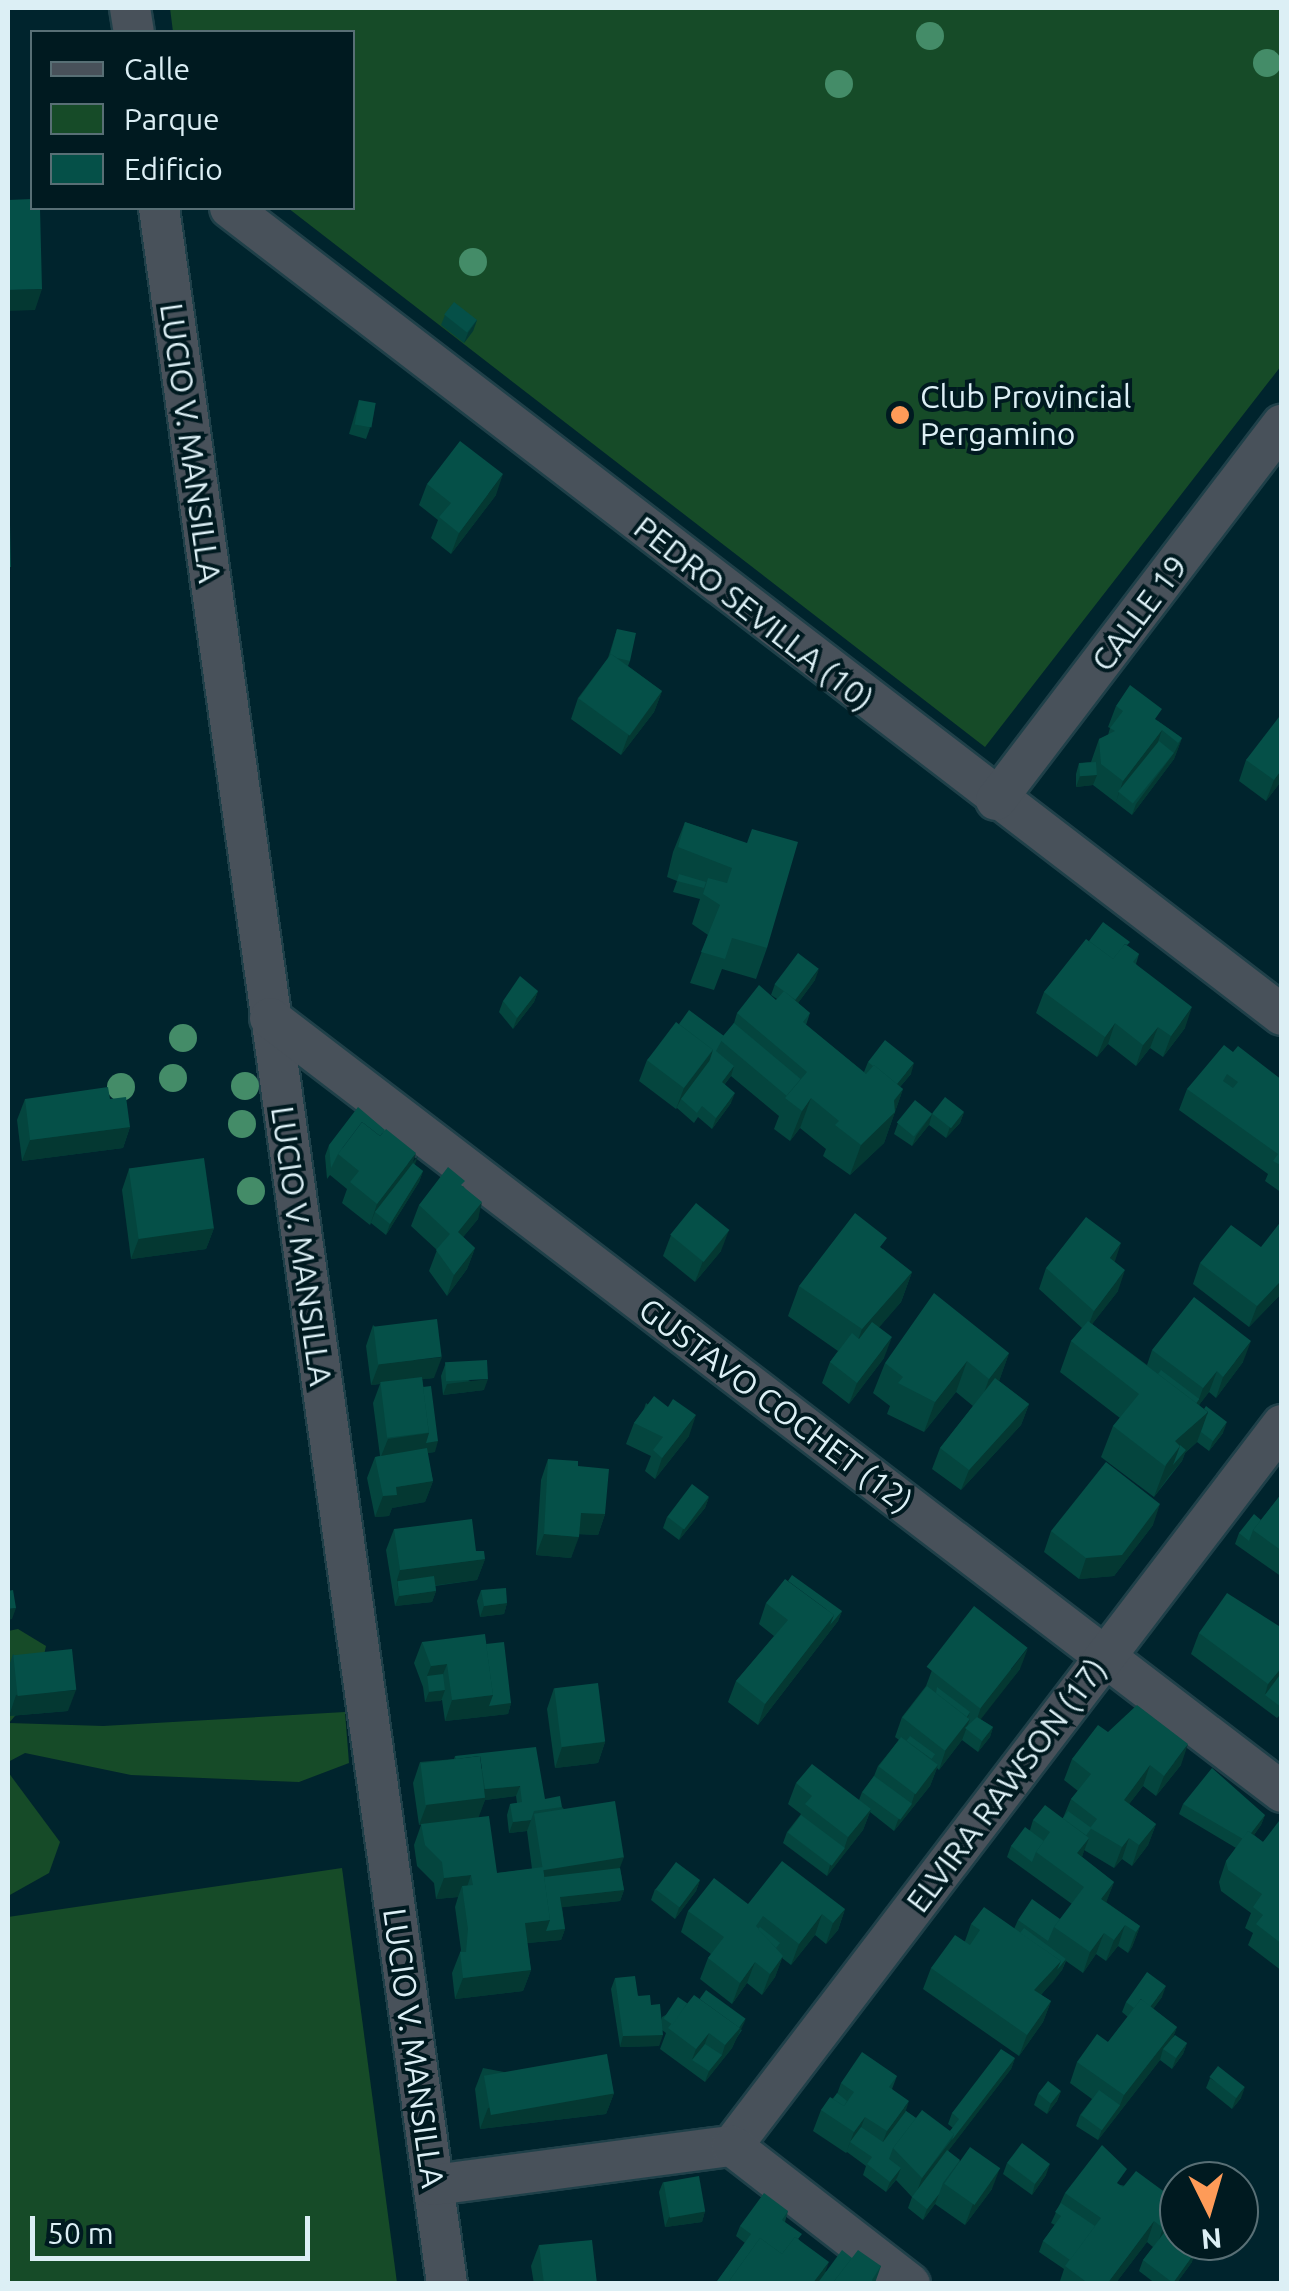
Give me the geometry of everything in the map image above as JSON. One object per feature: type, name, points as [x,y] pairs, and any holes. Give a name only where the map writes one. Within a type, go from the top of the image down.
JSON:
[{"type":"street","name":"LUCIO V. MANSILLA","points":[[158,210],[447,2284]]},
{"type":"street","name":"PEDRO SEVILLA (10)","points":[[233,210],[996,800],[1282,1015]]},
{"type":"street","name":"CALLE 19","points":[[996,800],[1282,425]]},
{"type":"street","name":"GUSTAVO COCHET (12)","points":[[270,1018],[1282,1792]]},
{"type":"street","name":"ELVIRA RAWSON (17)","points":[[732,2146],[1282,1425]]},
{"type":"street","points":[[434,2184],[732,2146],[910,2284]]},
{"type":"green space","name":"Club Provincial Pergamino","points":[[170,8],[1281,8],[1281,366],[985,747],[291,210],[355,210],[355,30],[173,30]]},
{"type":"green space","points":[[18,1629],[46,1646],[36,1691],[9,1723],[103,1726],[345,1712],[349,1763],[299,1782],[131,1775],[25,1753],[8,1762],[8,1631]]},
{"type":"green space","points":[[8,1772],[60,1842],[49,1873],[8,1896]]},
{"type":"green space","points":[[342,1868],[397,2283],[8,2283],[8,1917]]},
{"type":"building","points":[[30,199],[30,210],[40,210],[42,289],[8,290],[8,200]]},
{"type":"building","points":[[454,302],[477,320],[467,332],[444,315]]},
{"type":"building","points":[[359,400],[376,403],[371,428],[355,425]]},
{"type":"building","points":[[8,437],[11,567],[8,567]]},
{"type":"building","points":[[460,441],[503,474],[459,533],[439,517],[451,503],[427,484]]},
{"type":"building","points":[[617,629],[636,633],[630,661],[610,655]]},
{"type":"building","points":[[611,654],[662,691],[630,736],[579,698]]},
{"type":"building","points":[[1130,685],[1162,709],[1155,719],[1182,738],[1178,743],[1162,730],[1123,781],[1101,764],[1099,739],[1115,731],[1110,728],[1123,711],[1116,706]]},
{"type":"building","points":[[1279,717],[1282,769],[1274,780],[1246,760]]},
{"type":"building","points":[[1159,741],[1174,753],[1133,803],[1118,792]]},
{"type":"building","points":[[1096,762],[1097,775],[1080,776],[1079,763]]},
{"type":"building","points":[[685,822],[747,843],[752,829],[798,842],[767,948],[732,938],[725,959],[701,952],[720,905],[703,894],[708,878],[727,883],[732,868],[678,847]]},
{"type":"building","points":[[679,874],[706,882],[704,888],[677,881]]},
{"type":"building","points":[[1103,922],[1130,942],[1113,959],[1089,941]]},
{"type":"building","points":[[1086,939],[1113,959],[1125,944],[1139,954],[1133,962],[1192,1007],[1171,1036],[1158,1027],[1143,1045],[1115,1023],[1105,1037],[1044,992]]},
{"type":"building","points":[[798,953],[819,969],[795,1000],[775,984]]},
{"type":"building","points":[[520,976],[538,991],[517,1018],[503,1001]]},
{"type":"building","points":[[759,985],[776,1000],[784,991],[810,1013],[803,1022],[866,1074],[874,1065],[903,1089],[894,1100],[895,1112],[861,1145],[835,1125],[839,1121],[811,1098],[802,1111],[785,1098],[807,1072],[737,1013]]},
{"type":"building","points":[[689,1010],[724,1036],[716,1051],[734,1066],[722,1082],[735,1093],[716,1118],[702,1106],[697,1113],[681,1099],[713,1050],[679,1024]]},
{"type":"building","points":[[676,1022],[713,1050],[684,1088],[647,1060]]},
{"type":"building","points":[[734,1023],[801,1079],[787,1096],[720,1040]]},
{"type":"building","points":[[885,1040],[914,1063],[897,1084],[868,1062]]},
{"type":"building","points":[[1224,1045],[1233,1052],[1238,1046],[1282,1080],[1282,1166],[1273,1161],[1278,1154],[1187,1089]],"holes":[[[1227,1074],[1238,1082],[1233,1088],[1223,1081]]]},
{"type":"building","points":[[108,1087],[110,1099],[126,1097],[130,1127],[30,1140],[25,1099]]},
{"type":"building","points":[[945,1097],[964,1112],[951,1128],[932,1114]]},
{"type":"building","points":[[915,1100],[932,1114],[914,1136],[897,1123]]},
{"type":"building","points":[[358,1107],[385,1130],[380,1136],[362,1122],[331,1168],[329,1145]]},
{"type":"building","points":[[362,1122],[380,1136],[386,1129],[416,1153],[377,1204],[350,1182],[359,1171],[338,1154]]},
{"type":"building","points":[[204,1158],[214,1228],[139,1239],[129,1169]]},
{"type":"building","points":[[413,1163],[423,1171],[390,1224],[375,1212]]},
{"type":"building","points":[[448,1167],[465,1181],[461,1185],[482,1202],[458,1232],[475,1248],[454,1275],[436,1250],[450,1234],[419,1205]]},
{"type":"building","points":[[696,1203],[729,1230],[704,1262],[670,1235]]},
{"type":"building","points":[[855,1213],[887,1238],[880,1247],[912,1272],[862,1329],[799,1286]]},
{"type":"building","points":[[1086,1217],[1121,1243],[1110,1258],[1125,1270],[1094,1311],[1046,1268]]},
{"type":"building","points":[[1282,1220],[1282,1280],[1257,1306],[1200,1263],[1231,1225],[1261,1247]]},
{"type":"building","points":[[934,1293],[1009,1353],[989,1379],[967,1361],[935,1402],[898,1383],[903,1377],[885,1363]]},
{"type":"building","points":[[1194,1297],[1251,1341],[1223,1377],[1217,1371],[1203,1388],[1152,1350]]},
{"type":"building","points":[[437,1319],[442,1357],[378,1365],[373,1327]]},
{"type":"building","points":[[1088,1321],[1208,1412],[1175,1441],[1180,1446],[1165,1466],[1113,1426],[1139,1394],[1071,1341]]},
{"type":"building","points":[[872,1322],[892,1337],[857,1383],[830,1362],[852,1333],[859,1339]]},
{"type":"building","points":[[487,1360],[488,1379],[446,1381],[445,1362]]},
{"type":"building","points":[[1161,1370],[1199,1399],[1196,1403],[1158,1374]]},
{"type":"building","points":[[422,1377],[429,1433],[387,1438],[380,1382]]},
{"type":"building","points":[[995,1378],[1029,1404],[969,1470],[940,1448]]},
{"type":"building","points":[[431,1386],[438,1441],[426,1443],[429,1433],[423,1387]]},
{"type":"building","points":[[654,1396],[668,1407],[673,1399],[696,1415],[662,1458],[653,1450],[663,1437],[634,1423]]},
{"type":"building","points":[[1206,1406],[1227,1422],[1213,1441],[1201,1432],[1208,1412]]},
{"type":"building","points":[[1180,1446],[1186,1450],[1173,1465]]},
{"type":"building","points":[[427,1448],[433,1481],[396,1487],[397,1495],[383,1496],[375,1457]]},
{"type":"building","points":[[548,1459],[609,1469],[605,1514],[581,1513],[579,1537],[544,1534]]},
{"type":"building","points":[[1106,1462],[1160,1504],[1122,1555],[1086,1558],[1051,1531]]},
{"type":"building","points":[[692,1484],[709,1497],[684,1529],[667,1517]]},
{"type":"building","points":[[1282,1493],[1282,1551],[1253,1530]]},
{"type":"building","points":[[1254,1514],[1261,1520],[1249,1541],[1239,1533]]},
{"type":"building","points":[[472,1519],[476,1551],[484,1551],[485,1559],[400,1570],[394,1529]]},
{"type":"building","points":[[792,1575],[842,1611],[830,1625],[834,1615],[788,1581]]},
{"type":"building","points":[[434,1576],[436,1591],[399,1596],[397,1581]]},
{"type":"building","points":[[785,1579],[834,1615],[765,1704],[736,1681],[788,1620],[766,1603]]},
{"type":"building","points":[[506,1588],[507,1603],[484,1606],[481,1590]]},
{"type":"building","points":[[13,1590],[16,1608],[8,1609],[8,1591]]},
{"type":"building","points":[[1227,1593],[1282,1628],[1282,1667],[1268,1684],[1199,1633]]},
{"type":"building","points":[[974,1606],[1028,1648],[980,1709],[927,1667]]},
{"type":"building","points":[[485,1634],[493,1695],[452,1700],[447,1664],[431,1666],[422,1642]]},
{"type":"building","points":[[504,1642],[511,1703],[489,1706],[493,1695],[486,1644]]},
{"type":"building","points":[[72,1649],[76,1690],[18,1696],[13,1655]]},
{"type":"building","points":[[1282,1672],[1282,1707],[1281,1707],[1265,1695]]},
{"type":"building","points":[[443,1674],[445,1690],[429,1692],[427,1676]]},
{"type":"building","points":[[598,1683],[605,1742],[562,1747],[554,1688]]},
{"type":"building","points":[[927,1686],[970,1719],[945,1751],[902,1718]]},
{"type":"building","points":[[937,1687],[970,1712],[967,1717],[936,1693]]},
{"type":"building","points":[[1137,1705],[1188,1744],[1164,1776],[1150,1765],[1124,1800],[1156,1824],[1139,1845],[1129,1838],[1122,1847],[1090,1828],[1097,1819],[1071,1799],[1091,1774],[1072,1759],[1098,1725],[1108,1732]]},
{"type":"building","points":[[977,1717],[993,1727],[982,1741],[965,1728]]},
{"type":"building","points":[[910,1736],[935,1754],[932,1759],[906,1741]]},
{"type":"building","points":[[901,1737],[938,1765],[915,1794],[879,1767]]},
{"type":"building","points":[[536,1747],[545,1799],[560,1796],[562,1807],[534,1811],[531,1820],[513,1822],[510,1804],[522,1802],[520,1786],[485,1789],[480,1756],[455,1756]]},
{"type":"building","points":[[480,1756],[485,1798],[426,1805],[420,1763]]},
{"type":"building","points":[[812,1764],[871,1809],[848,1837],[805,1804],[812,1796],[796,1783]]},
{"type":"building","points":[[1212,1768],[1265,1815],[1243,1839],[1183,1804]]},
{"type":"building","points":[[874,1776],[912,1804],[900,1820],[862,1792]]},
{"type":"building","points":[[615,1801],[624,1857],[543,1870],[534,1814]]},
{"type":"building","points":[[1045,1805],[1089,1838],[1077,1853],[1114,1882],[1101,1899],[1140,1926],[1136,1932],[1125,1925],[1114,1940],[1104,1933],[1090,1952],[1054,1927],[1084,1887],[1036,1852],[1050,1832],[1033,1820]]},
{"type":"building","points":[[1068,1811],[1091,1828],[1086,1835],[1063,1818]]},
{"type":"building","points":[[801,1815],[845,1848],[832,1866],[788,1833]]},
{"type":"building","points":[[489,1816],[497,1873],[543,1867],[550,1920],[525,1923],[531,1970],[463,1978],[460,1952],[466,1952],[468,1929],[462,1886],[473,1885],[471,1875],[444,1878],[442,1862],[425,1845],[421,1824]]},
{"type":"building","points":[[1279,1821],[1282,1944],[1256,1924],[1263,1915],[1253,1907],[1262,1894],[1228,1870],[1226,1861],[1248,1831],[1263,1842]]},
{"type":"building","points":[[1025,1827],[1044,1841],[1032,1862],[1011,1846]]},
{"type":"building","points":[[782,1861],[845,1909],[833,1923],[822,1914],[799,1944],[763,1916],[756,1926],[783,1956],[770,1974],[755,1962],[740,1983],[708,1958],[724,1937],[688,1911],[714,1878],[748,1904]]},
{"type":"building","points":[[676,1862],[700,1880],[679,1907],[656,1889]]},
{"type":"building","points":[[620,1868],[624,1890],[560,1897],[565,1929],[546,1931],[550,1920],[544,1877]]},
{"type":"building","points":[[1032,1899],[1060,1919],[1048,1941],[1018,1920]]},
{"type":"building","points":[[984,1907],[1061,1961],[1034,1990],[1051,2001],[1027,2035],[931,1968],[955,1935],[970,1945],[980,1930],[971,1924]]},
{"type":"building","points":[[1024,1928],[1066,1959],[1057,1970],[1061,1961],[1020,1933]]},
{"type":"building","points":[[758,1929],[780,1943],[776,1948]]},
{"type":"building","points":[[1147,1972],[1166,1986],[1150,2007],[1141,1999],[1134,2008],[1126,2002]]},
{"type":"building","points":[[635,1976],[638,1996],[650,1995],[651,2005],[660,2004],[663,2035],[623,2036],[615,1978]]},
{"type":"building","points":[[706,1990],[746,2019],[739,2028],[700,1999]]},
{"type":"building","points":[[694,1995],[740,2028],[725,2045],[709,2033],[696,2049],[668,2028]]},
{"type":"building","points":[[678,1997],[687,2003],[673,2025],[663,2019]]},
{"type":"building","points":[[1141,1999],[1177,2027],[1124,2095],[1077,2062],[1097,2034],[1108,2042]]},
{"type":"building","points":[[1175,2035],[1187,2043],[1176,2058],[1163,2049]]},
{"type":"building","points":[[705,2044],[722,2055],[709,2071],[692,2060]]},
{"type":"building","points":[[1001,2049],[1015,2058],[952,2140],[954,2134],[950,2131],[959,2119],[952,2113]]},
{"type":"building","points":[[862,2052],[897,2076],[889,2087],[909,2101],[887,2131],[865,2117],[854,2132],[821,2110],[830,2097],[844,2106],[854,2092],[841,2083]]},
{"type":"building","points":[[607,2054],[614,2093],[491,2115],[484,2076]]},
{"type":"building","points":[[1218,2066],[1245,2087],[1236,2098],[1209,2077]]},
{"type":"building","points":[[1048,2081],[1061,2091],[1051,2103],[1038,2094]]},
{"type":"building","points":[[1099,2090],[1120,2105],[1102,2130],[1081,2115]]},
{"type":"building","points":[[837,2093],[847,2101],[844,2106],[833,2099]]},
{"type":"building","points":[[922,2110],[954,2134],[922,2178],[893,2148]]},
{"type":"building","points":[[906,2111],[916,2118],[893,2148],[889,2159],[901,2168],[890,2182],[867,2164],[872,2157],[850,2142],[861,2127],[883,2142]]},
{"type":"building","points":[[1022,2143],[1050,2164],[1035,2184],[1007,2163]]},
{"type":"building","points":[[1102,2145],[1127,2169],[1117,2183],[1123,2187],[1136,2171],[1159,2188],[1159,2225],[1154,2221],[1107,2284],[1089,2284],[1065,2266],[1101,2218],[1065,2193]]},
{"type":"building","points":[[970,2147],[1000,2168],[974,2205],[944,2184]]},
{"type":"building","points":[[947,2150],[960,2160],[927,2209],[912,2197]]},
{"type":"building","points":[[699,2176],[705,2211],[670,2218],[664,2182]]},
{"type":"building","points":[[764,2193],[788,2211],[782,2220],[802,2234],[782,2254],[760,2238],[727,2284],[715,2284],[751,2234],[740,2226]]},
{"type":"building","points":[[1061,2203],[1095,2226],[1070,2260],[1043,2241],[1061,2216],[1055,2212]]},
{"type":"building","points":[[795,2237],[829,2262],[812,2284],[727,2284],[760,2238],[782,2254]]},
{"type":"building","points":[[1159,2239],[1159,2261],[1189,2261],[1173,2283],[1143,2260]]},
{"type":"building","points":[[592,2240],[597,2284],[544,2284],[539,2245]]},
{"type":"building","points":[[842,2250],[852,2258],[832,2284],[817,2284]]},
{"type":"building","points":[[858,2250],[881,2266],[872,2280],[875,2284],[832,2284]]},
{"type":"place","name":"Club Provincial Pergamino","points":[[900,415]]}]
